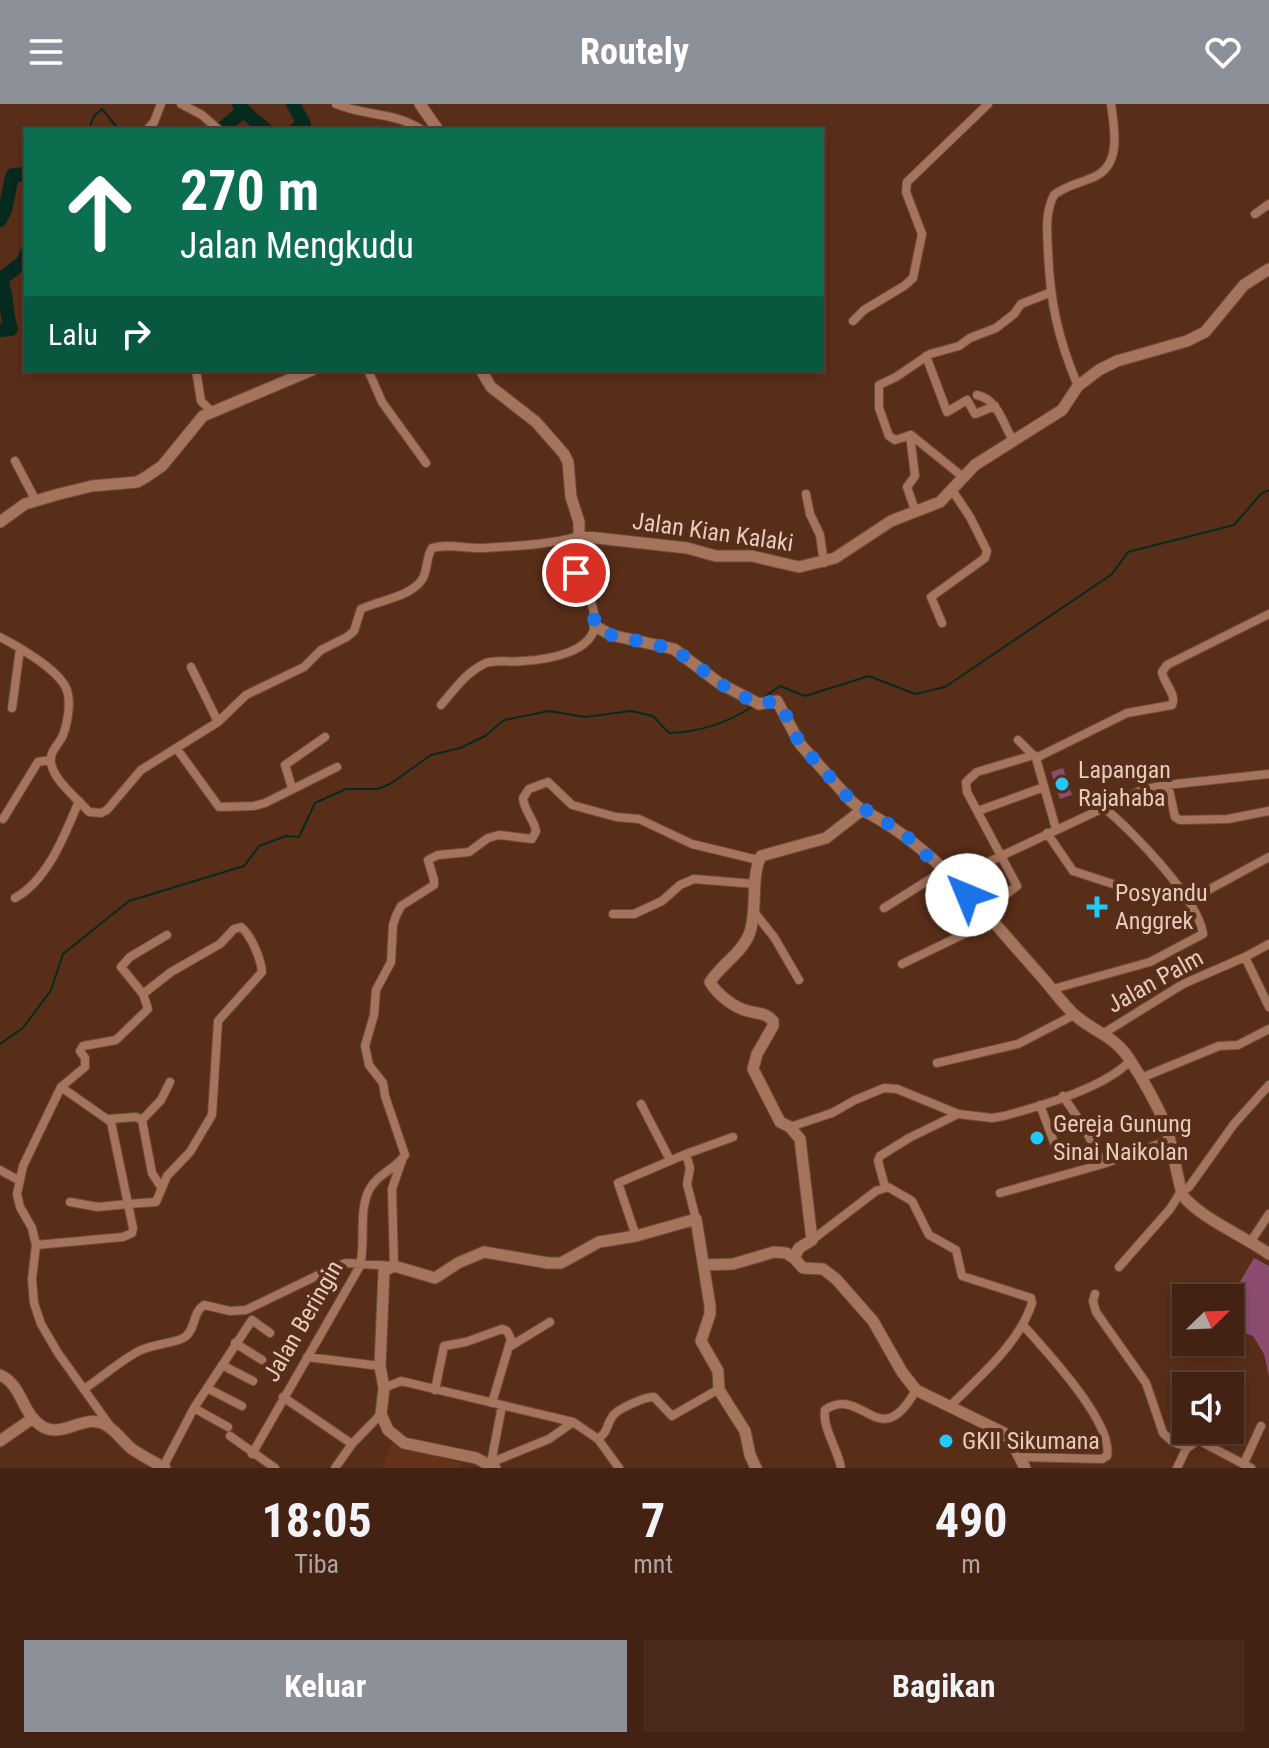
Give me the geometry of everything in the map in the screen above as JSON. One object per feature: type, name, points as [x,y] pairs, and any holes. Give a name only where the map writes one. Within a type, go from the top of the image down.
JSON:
[{"type":"street","points":[[149,128],[161,104]]},
{"type":"street","points":[[181,104],[202,115],[217,128]]},
{"type":"street","points":[[336,104],[369,114],[403,119],[419,128]]},
{"type":"street","points":[[420,104],[437,128]]},
{"type":"street","points":[[853,321],[864,310],[913,278],[922,234],[906,189],[908,180],[988,104]]},
{"type":"street","points":[[1078,386],[1063,349],[1049,293],[1047,221],[1052,197],[1062,189],[1098,175],[1110,161],[1115,141],[1111,104]]},
{"type":"street","points":[[1255,214],[1269,204]]},
{"type":"street","name":"Jalan Kian Kalaki","points":[[579,536],[687,548],[716,556],[752,556],[799,567],[824,563],[843,554],[891,521],[940,502],[975,465],[1062,410],[1078,386],[1117,361],[1187,341],[1205,332],[1244,285],[1269,269]]},
{"type":"street","points":[[909,434],[895,440],[886,433],[879,408],[879,385],[926,356],[959,346],[1007,320],[1023,302],[1049,293]]},
{"type":"street","points":[[926,356],[947,412],[967,400],[975,414],[995,406]]},
{"type":"street","points":[[196,372],[201,401],[211,411]]},
{"type":"street","points":[[0,522],[16,509],[36,501],[92,486],[137,482],[162,466],[194,425],[211,411],[307,372]]},
{"type":"street","points":[[369,372],[382,402],[426,463]]},
{"type":"street","points":[[0,637],[37,659],[64,684],[68,694],[64,732],[53,748],[50,760],[62,783],[89,812],[107,810],[141,770],[218,722],[246,695],[304,667],[321,650],[347,637],[354,631],[361,609],[400,595],[419,583],[426,571],[426,557],[432,548],[443,545],[482,548],[559,542],[579,536],[579,522],[571,497],[568,462],[564,454],[536,422],[491,387],[482,372]]},
{"type":"street","points":[[977,395],[988,398],[995,406],[1014,442]]},
{"type":"street","points":[[909,434],[963,477]]},
{"type":"street","points":[[909,434],[915,476],[907,487],[916,513]]},
{"type":"street","points":[[15,461],[36,501]]},
{"type":"street","points":[[942,623],[931,597],[985,558],[987,551],[952,490]]},
{"type":"street","points":[[808,496],[821,537],[824,563]]},
{"type":"street","points":[[441,705],[471,670],[490,662],[560,656],[585,642],[595,626],[593,609],[566,545],[559,542]]},
{"type":"street","points":[[902,964],[987,916],[1017,886],[967,792],[968,778],[990,767],[1035,756],[1127,713],[1172,705],[1173,696],[1162,672],[1167,665],[1269,614]]},
{"type":"street","points":[[595,626],[611,635],[674,649],[719,683],[759,704],[780,703],[800,744],[851,801],[911,840],[987,916],[1074,1015],[1104,1033],[1130,1061],[1167,1128],[1181,1183],[1180,1193]]},
{"type":"street","points":[[12,708],[20,649]]},
{"type":"street","points":[[191,667],[218,722]]},
{"type":"street","points":[[292,788],[285,765],[325,737]]},
{"type":"street","points":[[1018,740],[1035,756],[1051,831],[1073,871],[1113,884]]},
{"type":"street","points":[[177,749],[219,807],[254,806],[337,767]]},
{"type":"street","points":[[3,819],[38,762],[50,760]]},
{"type":"street","points":[[884,908],[947,875],[1003,856],[1142,790],[1269,774]]},
{"type":"street","points":[[394,1266],[392,1189],[405,1153],[383,1083],[369,1065],[365,1046],[374,1015],[376,990],[391,962],[396,916],[401,906],[434,885],[428,860],[438,855],[469,852],[488,838],[499,835],[532,839],[536,831],[535,823],[523,798],[529,789],[548,782],[572,805],[616,817],[639,819],[692,844],[758,860]]},
{"type":"street","points":[[1168,785],[1175,817],[1180,820],[1228,819],[1269,811]]},
{"type":"street","points":[[978,811],[1044,787]]},
{"type":"street","points":[[15,898],[28,890],[40,875],[66,831],[79,801]]},
{"type":"street","points":[[1053,989],[1150,962],[1201,936],[1202,927],[1188,901],[1146,848],[1104,808]]},
{"type":"street","points":[[812,1240],[800,1139],[790,1127],[780,1122],[753,1069],[773,1021],[765,1014],[742,1009],[710,982],[745,943],[754,912],[758,860],[769,852],[826,838],[862,810]]},
{"type":"street","points":[[1195,820],[1207,829]]},
{"type":"street","points":[[1188,901],[1269,857]]},
{"type":"street","points":[[613,914],[634,914],[662,901],[680,885],[694,879],[755,884]]},
{"type":"street","points":[[754,912],[774,937],[799,980]]},
{"type":"street","points":[[70,1202],[88,1207],[156,1202],[167,1176],[190,1152],[207,1125],[215,1100],[218,1021],[252,986],[262,972],[261,965],[246,931],[237,928],[223,942],[171,972],[143,994]]},
{"type":"street","points":[[113,1431],[58,1353],[36,1310],[32,1279],[36,1245],[32,1228],[18,1200],[18,1180],[61,1087],[85,1067],[85,1058],[80,1051],[83,1046],[116,1040],[148,1009],[143,994],[121,967],[142,948],[167,935]]},
{"type":"street","name":"Jalan Palm","points":[[1104,1033],[1183,984],[1269,944]]},
{"type":"street","points":[[1245,957],[1269,1007]]},
{"type":"street","points":[[937,1063],[1018,1044],[1074,1015]]},
{"type":"street","points":[[1141,1078],[1219,1046],[1238,1045],[1269,1029]]},
{"type":"street","points":[[790,1127],[832,1113],[884,1088],[897,1089],[958,1114],[992,1118],[1092,1087],[1130,1061]]},
{"type":"street","points":[[142,1120],[161,1100],[170,1082]]},
{"type":"street","points":[[1119,1267],[1170,1209],[1180,1193],[1189,1187],[1234,1124],[1269,1085]]},
{"type":"street","points":[[36,1245],[129,1236],[133,1228],[114,1130],[109,1119],[61,1087]]},
{"type":"street","points":[[1063,1096],[1103,1164]]},
{"type":"street","points":[[641,1104],[670,1160]]},
{"type":"street","points":[[1040,1105],[1055,1145]]},
{"type":"street","points":[[949,1407],[985,1371],[1023,1325],[1032,1303],[1031,1298],[964,1278],[959,1272],[956,1250],[929,1235],[912,1201],[885,1187],[878,1161],[880,1156],[958,1114]]},
{"type":"street","points":[[109,1119],[136,1117],[142,1120]]},
{"type":"street","points":[[142,1120],[152,1173],[161,1187]]},
{"type":"street","points":[[636,1236],[618,1183],[733,1137]]},
{"type":"street","points":[[1000,1193],[1103,1164],[1170,1140]]},
{"type":"street","points":[[686,1154],[690,1168],[687,1184],[705,1265],[710,1314],[701,1341],[718,1371],[719,1389],[745,1431],[756,1468]]},
{"type":"street","name":"Jalan Beringin","points":[[252,1454],[360,1266],[367,1194],[381,1174],[402,1160]]},
{"type":"street","points":[[0,1170],[18,1180]]},
{"type":"street","points":[[794,1258],[799,1248],[885,1187]]},
{"type":"street","points":[[1180,1193],[1202,1212],[1269,1254]]},
{"type":"street","points":[[1251,1241],[1269,1214]]},
{"type":"street","points":[[84,1389],[137,1352],[158,1343],[185,1338],[197,1311],[204,1305],[230,1311],[246,1310],[346,1263],[394,1266],[430,1279],[484,1252],[548,1263],[570,1260],[599,1242],[636,1236],[696,1219]]},
{"type":"street","points":[[705,1265],[733,1264],[774,1252],[786,1253],[803,1268],[823,1269],[831,1273],[873,1321],[916,1390],[1004,1433],[1023,1462],[1102,1459],[1109,1454],[1098,1423],[1077,1388],[1023,1325]]},
{"type":"street","points":[[394,1266],[387,1268],[383,1276],[380,1366],[384,1388],[381,1414],[388,1430],[404,1443],[476,1458],[492,1465],[549,1439],[573,1422]]},
{"type":"street","points":[[1095,1294],[1096,1312],[1118,1339],[1146,1383],[1163,1433],[1169,1440],[1188,1447]]},
{"type":"street","points":[[0,1375],[17,1388],[33,1418],[48,1429],[66,1429],[89,1422],[106,1424],[132,1449],[164,1468],[194,1408],[252,1320],[270,1333]]},
{"type":"street","points":[[509,1347],[550,1322]]},
{"type":"street","points":[[435,1390],[446,1344],[466,1342],[502,1329],[510,1334],[509,1347],[492,1403]]},
{"type":"street","points":[[235,1343],[262,1360]]},
{"type":"street","points":[[307,1357],[380,1366]]},
{"type":"street","points":[[222,1365],[253,1381]]},
{"type":"street","points":[[384,1388],[401,1381],[573,1422],[598,1439],[619,1468]]},
{"type":"street","points":[[207,1388],[242,1406]]},
{"type":"street","points":[[598,1439],[606,1432],[615,1413],[648,1396],[654,1397],[672,1416],[719,1389]]},
{"type":"street","points":[[841,1468],[824,1420],[825,1410],[832,1405],[850,1404],[871,1416],[891,1417],[904,1410],[916,1390]]},
{"type":"street","points":[[283,1397],[352,1444]]},
{"type":"street","points":[[492,1465],[502,1406]]},
{"type":"street","points":[[194,1408],[229,1432],[252,1454],[275,1468]]},
{"type":"street","points":[[335,1468],[352,1444],[381,1414]]},
{"type":"street","points":[[0,1441],[33,1418]]},
{"type":"street","points":[[1177,1468],[1188,1447],[1195,1441],[1202,1441],[1248,1466],[1261,1426]]},
{"type":"shaded area","name":"Lapangan Rajahaba","points":[[1063,768],[1072,795],[1060,799],[1051,772]]},
{"type":"shaded area","points":[[1254,1258],[1269,1266],[1269,1377],[1264,1354],[1253,1336],[1244,1333],[1244,1284],[1239,1284]]},
{"type":"shaded area","points":[[392,1444],[461,1463],[462,1468],[382,1468]]},
{"type":"waterway","points":[[239,104],[264,128]]},
{"type":"waterway","points":[[293,104],[304,124],[298,128]]},
{"type":"waterway","points":[[90,128],[94,116],[102,109],[117,128]]},
{"type":"waterway","points":[[223,128],[243,111]]},
{"type":"waterway","points":[[0,220],[13,175],[24,174]]},
{"type":"waterway","points":[[0,280],[24,261]]},
{"type":"waterway","points":[[0,330],[11,329],[1,280]]},
{"type":"waterway","points":[[764,697],[780,686],[805,696],[869,676],[915,694],[945,687],[1112,574],[1128,552],[1234,525],[1261,494],[1269,490]]},
{"type":"waterway","points":[[0,1044],[23,1028],[51,990],[63,954],[129,901],[244,866],[259,846],[286,836],[299,837],[315,803],[346,789],[378,789],[390,784],[431,755],[460,748],[485,736],[504,720],[549,711],[585,717],[631,711],[653,716],[669,733],[713,726],[753,706]]},
{"type":"place","name":"Lapangan Rajahaba","points":[[1062,784]]},
{"type":"place","name":"Posyandu Anggrek","points":[[1097,907]]},
{"type":"place","name":"Gereja Gunung Sinai Naikolan","points":[[1037,1138]]},
{"type":"place","name":"GKII Sikumana","points":[[946,1441]]},
{"type":"route","points":[[576,573],[593,609],[595,626],[603,632],[674,649],[731,691],[759,704],[780,703],[800,744],[851,801],[911,840],[967,895]]}]
